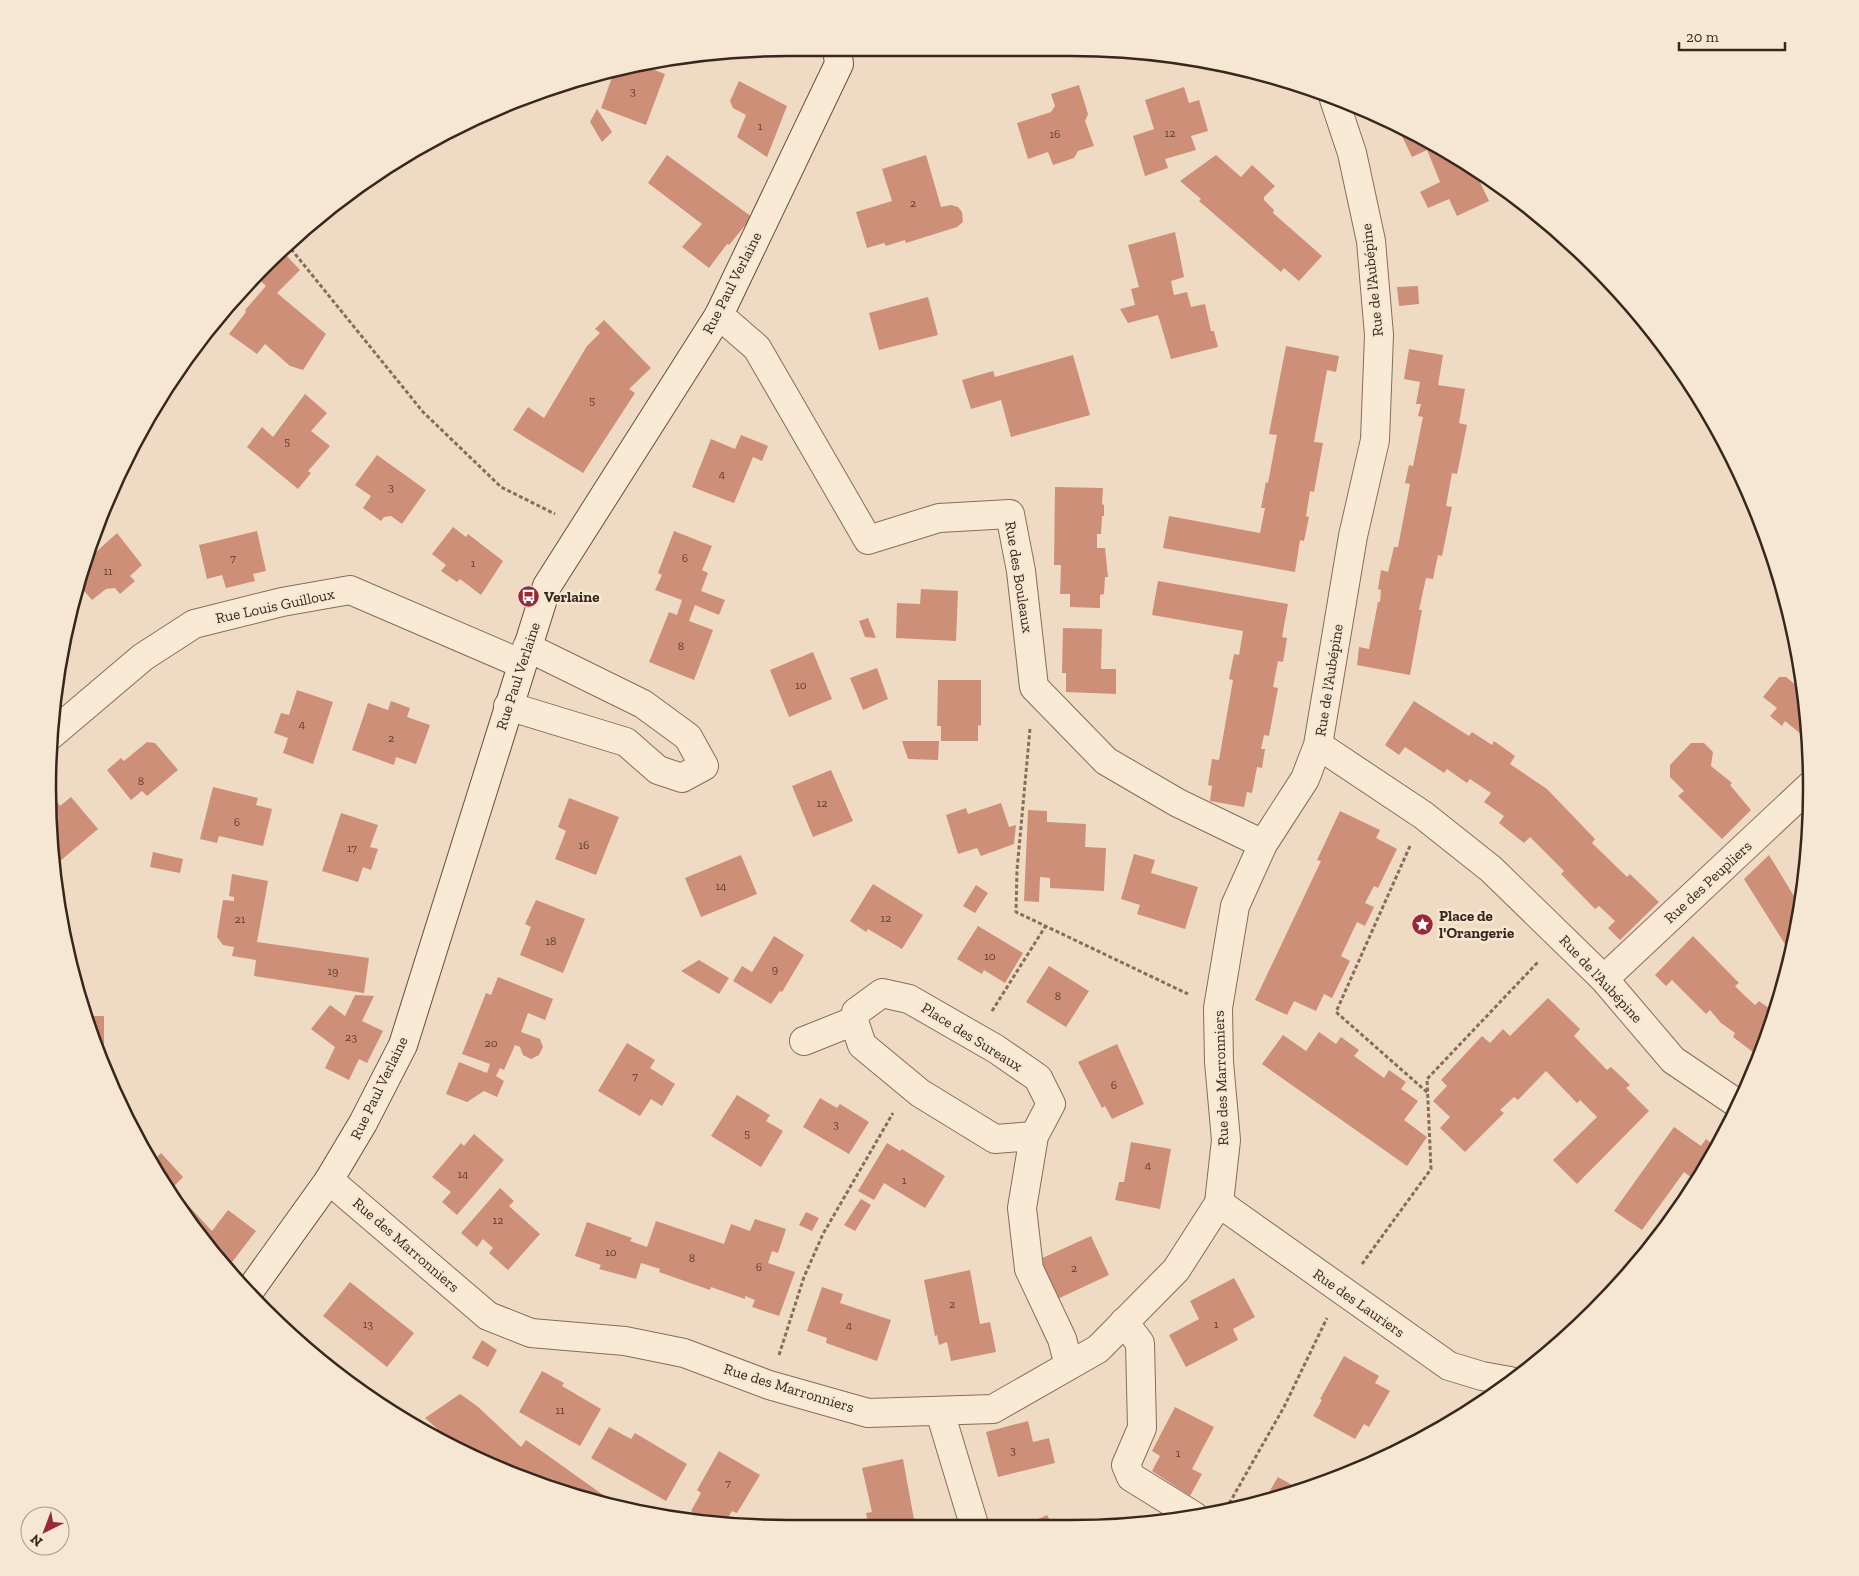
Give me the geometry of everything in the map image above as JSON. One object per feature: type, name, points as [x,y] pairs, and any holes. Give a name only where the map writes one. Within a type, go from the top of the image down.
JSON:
[{"type":"street","name":"Rue Paul Verlaine","points":[[253,1286],[329,1180],[364,1123],[403,1045],[547,586],[719,315],[839,64],[838,56]]},
{"type":"street","name":"Rue de l'Aubépine","points":[[1337,107],[1352,152],[1371,240],[1379,334],[1375,440],[1353,536],[1318,745],[1423,816],[1491,869],[1604,979],[1673,1060],[1732,1100]]},
{"type":"street","name":"Rue des Bouleaux","points":[[719,315],[757,348],[868,540],[939,518],[1010,514],[1021,571],[1034,687]]},
{"type":"street","name":"Rue Louis Guilloux","points":[[59,727],[143,658],[194,624],[282,602],[350,590],[525,655],[643,704],[688,737],[704,766],[682,778],[658,770],[626,742],[508,706]]},
{"type":"street","points":[[1034,687],[1106,761],[1178,803],[1263,844]]},
{"type":"street","name":"Rue des Marronniers","points":[[329,1180],[488,1316],[531,1333],[625,1341],[684,1353],[769,1385],[868,1413],[993,1409],[1098,1349],[1176,1270],[1219,1203],[1226,1140],[1219,1062],[1218,1008],[1236,906],[1263,844],[1305,779],[1318,745]]},
{"type":"street","name":"Rue des Peupliers","points":[[1604,979],[1803,793]]},
{"type":"street","name":"Place des Sureaux","points":[[804,1041],[854,1021],[856,1012],[882,993],[909,999],[976,1037],[1038,1078],[1051,1104],[1034,1136],[1022,1208],[1029,1269],[1062,1339],[1069,1365]]},
{"type":"street","points":[[854,1021],[862,1045],[920,1093],[995,1139],[1034,1136]]},
{"type":"street","name":"Rue des Lauriers","points":[[1219,1203],[1449,1366],[1502,1379]]},
{"type":"street","points":[[1124,1322],[1140,1343],[1142,1428],[1126,1465],[1132,1477],[1185,1510]]},
{"type":"street","points":[[940,1412],[973,1520]]},
{"type":"path","points":[[292,251],[423,412],[501,487],[584,528]]},
{"type":"path","points":[[1034,687],[1017,870],[1016,912],[1218,1008]]},
{"type":"path","points":[[1423,816],[1336,1012],[1428,1094]]},
{"type":"path","points":[[976,1037],[1045,927]]},
{"type":"path","points":[[1230,1502],[1284,1407],[1319,1333],[1342,1292],[1432,1168],[1427,1079],[1562,937]]},
{"type":"path","points":[[769,1385],[804,1277],[823,1234],[909,1084]]},
{"type":"building","points":[[652,69],[665,74],[646,125],[601,108],[612,78]]},
{"type":"building","points":[[739,81],[787,106],[767,157],[737,137],[746,115],[733,108],[730,101]]},
{"type":"building","points":[[1079,85],[1088,114],[1085,121],[1094,146],[1078,151],[1074,158],[1053,165],[1048,152],[1028,159],[1017,123],[1051,112],[1055,106],[1051,94]]},
{"type":"building","points":[[1184,87],[1189,103],[1199,100],[1208,131],[1191,136],[1196,150],[1165,159],[1168,168],[1145,176],[1133,136],[1154,129],[1145,100]]},
{"type":"building","points":[[597,109],[612,132],[602,142],[590,122]]},
{"type":"building","points":[[1402,135],[1437,154],[1479,181],[1489,201],[1457,216],[1449,199],[1428,208],[1420,192],[1440,182],[1427,150],[1412,157]]},
{"type":"building","points":[[667,155],[752,217],[729,245],[727,244],[709,268],[682,247],[702,224],[648,183]]},
{"type":"building","points":[[926,155],[941,207],[951,205],[958,207],[962,212],[963,222],[957,227],[906,243],[905,240],[886,246],[884,243],[867,248],[856,212],[892,201],[882,169]]},
{"type":"building","points":[[1216,155],[1241,177],[1252,165],[1275,186],[1264,197],[1264,200],[1274,210],[1273,213],[1322,256],[1299,281],[1284,268],[1281,272],[1199,201],[1201,199],[1180,181]]},
{"type":"building","points":[[1175,232],[1184,277],[1171,281],[1174,295],[1187,292],[1191,307],[1205,304],[1211,331],[1214,331],[1218,347],[1171,359],[1158,315],[1128,323],[1120,309],[1135,305],[1131,289],[1139,287],[1128,245]]},
{"type":"building","points":[[287,256],[300,270],[277,293],[326,334],[303,370],[290,366],[265,344],[257,354],[229,334],[246,312],[245,310],[266,286],[261,282]]},
{"type":"building","points":[[1418,286],[1419,304],[1399,306],[1397,287]]},
{"type":"building","points":[[928,297],[938,335],[879,350],[869,313]]},
{"type":"building","points":[[604,320],[651,368],[629,389],[635,393],[583,473],[513,430],[528,407],[544,418],[587,346],[600,333],[595,329]]},
{"type":"building","points":[[1286,346],[1339,356],[1336,372],[1327,370],[1314,442],[1323,443],[1314,492],[1310,491],[1306,516],[1309,517],[1304,541],[1300,540],[1295,572],[1163,548],[1169,516],[1260,533],[1265,508],[1261,508],[1277,435],[1269,434]]},
{"type":"building","points":[[1409,349],[1443,355],[1438,385],[1465,389],[1459,423],[1467,425],[1457,474],[1452,473],[1446,506],[1452,507],[1442,556],[1438,555],[1433,579],[1426,578],[1419,610],[1422,610],[1410,675],[1357,665],[1359,647],[1369,649],[1378,602],[1380,602],[1381,590],[1378,589],[1381,570],[1388,572],[1394,547],[1398,547],[1410,484],[1405,483],[1409,465],[1413,466],[1423,417],[1418,416],[1421,404],[1416,404],[1420,382],[1404,379]]},
{"type":"building","points":[[1073,355],[1090,415],[1011,437],[1001,400],[971,409],[962,380],[993,371],[995,377]]},
{"type":"building","points":[[305,394],[327,413],[311,431],[330,446],[308,471],[311,473],[298,489],[247,447],[262,427],[273,437]]},
{"type":"building","points":[[741,435],[768,446],[762,461],[753,457],[734,503],[692,487],[711,439],[735,449]]},
{"type":"building","points":[[377,455],[426,490],[402,524],[391,516],[384,517],[381,521],[363,508],[371,496],[355,485]]},
{"type":"building","points":[[1055,487],[1103,488],[1102,504],[1104,505],[1104,516],[1102,516],[1101,534],[1097,534],[1097,548],[1105,548],[1108,577],[1105,577],[1104,594],[1100,595],[1100,608],[1070,607],[1070,594],[1060,594],[1061,565],[1054,565]]},
{"type":"building","points":[[453,527],[466,537],[468,534],[503,561],[481,595],[460,579],[457,582],[441,571],[446,565],[432,554]]},
{"type":"building","points":[[257,531],[266,571],[253,574],[255,581],[226,588],[222,575],[207,579],[199,545]]},
{"type":"building","points":[[674,531],[712,546],[702,570],[708,573],[701,591],[725,600],[719,615],[695,605],[689,621],[713,630],[694,680],[649,662],[669,612],[677,615],[682,600],[655,590],[662,575],[658,573]]},
{"type":"building","points":[[117,533],[142,565],[130,576],[135,581],[120,594],[115,588],[106,589],[92,600],[84,590],[95,553]]},
{"type":"building","points":[[1158,581],[1288,604],[1282,637],[1287,638],[1283,662],[1278,661],[1273,687],[1278,688],[1269,736],[1264,735],[1261,749],[1265,749],[1262,768],[1257,767],[1252,793],[1247,792],[1244,807],[1210,801],[1212,786],[1208,785],[1212,759],[1219,760],[1233,680],[1229,679],[1234,654],[1239,655],[1243,631],[1152,615]]},
{"type":"building","points":[[921,589],[958,591],[956,641],[896,638],[897,603],[920,604]]},
{"type":"building","points":[[868,618],[876,638],[865,637],[859,621]]},
{"type":"building","points":[[1063,628],[1102,629],[1101,669],[1116,669],[1116,694],[1066,692],[1066,673],[1062,673]]},
{"type":"building","points":[[813,652],[832,699],[789,717],[770,670]]},
{"type":"building","points":[[877,668],[888,699],[863,710],[850,678]]},
{"type":"building","points":[[1779,677],[1786,677],[1795,684],[1800,734],[1785,721],[1782,726],[1770,716],[1777,708],[1763,697]]},
{"type":"building","points":[[938,680],[981,680],[981,726],[978,725],[978,741],[941,741],[941,726],[937,726]]},
{"type":"building","points":[[297,690],[333,702],[313,764],[283,753],[288,738],[274,733],[281,713],[289,715]]},
{"type":"building","points":[[391,701],[410,708],[407,717],[430,725],[416,764],[396,757],[394,765],[352,750],[368,703],[388,710]]},
{"type":"building","points":[[1414,701],[1469,736],[1472,732],[1492,745],[1494,741],[1515,756],[1510,764],[1547,789],[1595,839],[1592,843],[1627,877],[1630,874],[1659,902],[1620,940],[1608,928],[1615,921],[1599,906],[1595,909],[1561,874],[1564,871],[1530,837],[1524,843],[1499,823],[1504,816],[1484,802],[1491,793],[1470,779],[1467,783],[1447,769],[1444,773],[1405,747],[1399,755],[1385,745]]},
{"type":"building","points":[[902,741],[939,741],[938,760],[908,759]]},
{"type":"building","points":[[147,742],[155,743],[178,770],[147,796],[142,791],[131,800],[107,770],[121,758],[124,761]]},
{"type":"building","points":[[1691,743],[1704,743],[1713,752],[1711,766],[1732,783],[1730,785],[1751,810],[1722,839],[1678,796],[1684,791],[1670,777],[1670,765]]},
{"type":"building","points":[[831,770],[853,821],[813,837],[792,786]]},
{"type":"building","points":[[213,787],[258,798],[256,805],[272,809],[263,846],[219,836],[217,843],[200,839]]},
{"type":"building","points":[[71,797],[98,829],[61,861],[57,801],[60,806]]},
{"type":"building","points":[[569,798],[619,817],[596,875],[555,859],[566,831],[558,827]]},
{"type":"building","points":[[1001,803],[1009,827],[1016,825],[1014,844],[981,856],[977,848],[958,854],[946,815],[966,808],[968,814]]},
{"type":"building","points":[[1028,810],[1047,811],[1047,822],[1086,824],[1085,847],[1106,848],[1104,891],[1050,888],[1050,878],[1040,877],[1039,902],[1024,901]]},
{"type":"building","points":[[1340,811],[1380,830],[1376,838],[1397,849],[1378,888],[1374,886],[1365,903],[1374,907],[1365,926],[1357,922],[1341,956],[1350,961],[1332,998],[1324,994],[1316,1011],[1294,1001],[1287,1015],[1255,1000],[1321,861],[1317,860]]},
{"type":"building","points":[[341,813],[378,825],[370,847],[378,849],[371,870],[363,867],[358,882],[322,871]]},
{"type":"building","points":[[153,852],[183,859],[180,873],[150,867]]},
{"type":"building","points":[[1134,854],[1155,860],[1151,873],[1198,887],[1185,929],[1137,914],[1140,905],[1121,899]]},
{"type":"building","points":[[741,855],[757,894],[701,917],[685,878]]},
{"type":"building","points":[[1769,855],[1794,896],[1786,945],[1744,879]]},
{"type":"building","points":[[232,874],[268,881],[257,942],[369,958],[364,993],[254,976],[256,960],[232,956],[234,947],[223,945],[217,937],[223,900],[234,901],[234,897],[229,896]]},
{"type":"building","points":[[873,884],[923,915],[902,949],[868,929],[866,932],[850,921]]},
{"type":"building","points":[[976,885],[988,893],[975,913],[963,906]]},
{"type":"building","points":[[536,900],[585,919],[563,973],[520,955],[531,927],[525,924]]},
{"type":"building","points":[[978,926],[1023,953],[1005,983],[984,970],[982,974],[957,959]]},
{"type":"building","points":[[774,936],[804,955],[782,992],[780,991],[771,1004],[733,981],[742,966],[752,972]]},
{"type":"building","points":[[1693,936],[1739,983],[1735,986],[1745,996],[1755,1005],[1759,1001],[1769,1008],[1753,1052],[1733,1037],[1735,1033],[1721,1023],[1710,1010],[1706,1014],[1672,980],[1666,986],[1655,975]]},
{"type":"building","points":[[699,960],[729,978],[719,994],[681,971]]},
{"type":"building","points":[[1049,966],[1089,991],[1066,1027],[1026,1002]]},
{"type":"building","points":[[498,977],[553,999],[545,1020],[528,1013],[521,1032],[540,1039],[543,1047],[539,1055],[531,1059],[523,1055],[520,1047],[515,1045],[504,1070],[500,1068],[496,1076],[504,1081],[497,1097],[484,1091],[467,1102],[446,1094],[459,1062],[487,1073],[490,1064],[462,1054],[486,993],[491,995]]},
{"type":"building","points":[[355,995],[374,996],[362,1021],[383,1031],[367,1063],[359,1059],[349,1080],[325,1068],[335,1047],[311,1029],[330,1005],[345,1016]]},
{"type":"building","points":[[1548,998],[1580,1029],[1574,1036],[1607,1070],[1611,1067],[1630,1085],[1626,1088],[1649,1111],[1577,1184],[1553,1160],[1597,1117],[1580,1100],[1577,1103],[1546,1071],[1518,1100],[1514,1097],[1500,1110],[1504,1113],[1465,1152],[1440,1128],[1450,1117],[1433,1101],[1447,1086],[1441,1080],[1482,1036],[1490,1043],[1503,1029],[1510,1036]]},
{"type":"building","points":[[93,1016],[104,1016],[104,1047]]},
{"type":"building","points":[[1319,1032],[1336,1044],[1341,1037],[1359,1050],[1354,1056],[1384,1078],[1389,1070],[1406,1082],[1401,1089],[1418,1101],[1404,1120],[1427,1137],[1407,1166],[1262,1064],[1283,1035],[1306,1051]]},
{"type":"building","points":[[627,1043],[655,1060],[650,1068],[675,1084],[662,1106],[651,1099],[640,1116],[598,1091]]},
{"type":"building","points":[[1117,1044],[1144,1104],[1112,1119],[1105,1106],[1102,1108],[1078,1062]]},
{"type":"building","points":[[737,1095],[770,1115],[766,1121],[783,1131],[761,1167],[711,1136]]},
{"type":"building","points":[[820,1098],[837,1108],[840,1104],[869,1122],[849,1154],[803,1127]]},
{"type":"building","points":[[1674,1127],[1701,1146],[1706,1139],[1711,1143],[1690,1177],[1684,1172],[1642,1230],[1614,1211]]},
{"type":"building","points":[[474,1134],[504,1160],[457,1215],[442,1202],[451,1192],[432,1177],[461,1143],[464,1146]]},
{"type":"building","points":[[1131,1142],[1171,1149],[1160,1209],[1115,1200],[1119,1182],[1124,1182]]},
{"type":"building","points":[[887,1143],[900,1151],[902,1149],[945,1176],[925,1208],[884,1183],[874,1200],[858,1191]]},
{"type":"building","points":[[161,1153],[183,1177],[174,1186],[156,1158]]},
{"type":"building","points":[[500,1188],[514,1201],[509,1206],[540,1234],[508,1270],[489,1253],[493,1248],[483,1239],[477,1247],[461,1233]]},
{"type":"building","points":[[861,1199],[871,1205],[855,1231],[844,1225]]},
{"type":"building","points":[[185,1202],[212,1231],[228,1210],[256,1231],[232,1263],[207,1233]]},
{"type":"building","points":[[806,1212],[819,1218],[812,1231],[799,1225]]},
{"type":"building","points":[[755,1219],[786,1229],[778,1253],[772,1251],[768,1263],[795,1272],[779,1316],[752,1307],[755,1300],[745,1296],[745,1299],[711,1287],[710,1290],[659,1272],[660,1269],[641,1263],[636,1279],[599,1269],[601,1265],[575,1256],[587,1222],[632,1238],[630,1241],[647,1247],[656,1221],[724,1244],[731,1224],[750,1231]]},
{"type":"building","points":[[1091,1236],[1109,1275],[1051,1302],[1038,1260]]},
{"type":"building","points":[[970,1270],[980,1324],[990,1322],[996,1352],[951,1361],[947,1342],[939,1345],[937,1335],[935,1336],[924,1280]]},
{"type":"building","points":[[1234,1278],[1255,1317],[1233,1329],[1238,1340],[1186,1367],[1169,1335],[1199,1319],[1190,1301]]},
{"type":"building","points":[[350,1282],[414,1333],[387,1367],[323,1316]]},
{"type":"building","points":[[822,1287],[843,1294],[840,1303],[891,1320],[877,1361],[826,1343],[827,1338],[807,1331]]},
{"type":"building","points":[[482,1340],[497,1350],[488,1367],[472,1358]]},
{"type":"building","points":[[1344,1356],[1379,1376],[1375,1383],[1390,1391],[1369,1427],[1364,1424],[1355,1439],[1313,1416],[1322,1400],[1320,1399]]},
{"type":"building","points":[[542,1371],[564,1383],[562,1386],[601,1409],[580,1446],[519,1412]]},
{"type":"building","points":[[460,1394],[477,1406],[521,1447],[526,1440],[605,1497],[553,1481],[508,1464],[441,1432],[425,1418]]},
{"type":"building","points":[[1175,1407],[1214,1427],[1192,1469],[1202,1474],[1190,1496],[1152,1471],[1160,1456],[1152,1451]]},
{"type":"building","points":[[1028,1421],[1033,1442],[1049,1438],[1055,1463],[998,1477],[986,1432]]},
{"type":"building","points":[[609,1427],[631,1439],[635,1433],[687,1464],[666,1501],[591,1458]]},
{"type":"building","points":[[719,1451],[760,1475],[737,1513],[732,1511],[729,1517],[695,1513],[691,1511],[701,1493],[697,1490]]},
{"type":"building","points":[[903,1459],[914,1520],[867,1520],[866,1513],[872,1512],[862,1468]]},
{"type":"building","points":[[1278,1477],[1292,1485],[1269,1492]]},
{"type":"building","points":[[1047,1515],[1050,1520],[1036,1520]]},
{"type":"place","name":"Verlaine","points":[[528,597]]},
{"type":"place","name":"Place de l'Orangerie","points":[[1423,925]]}]
